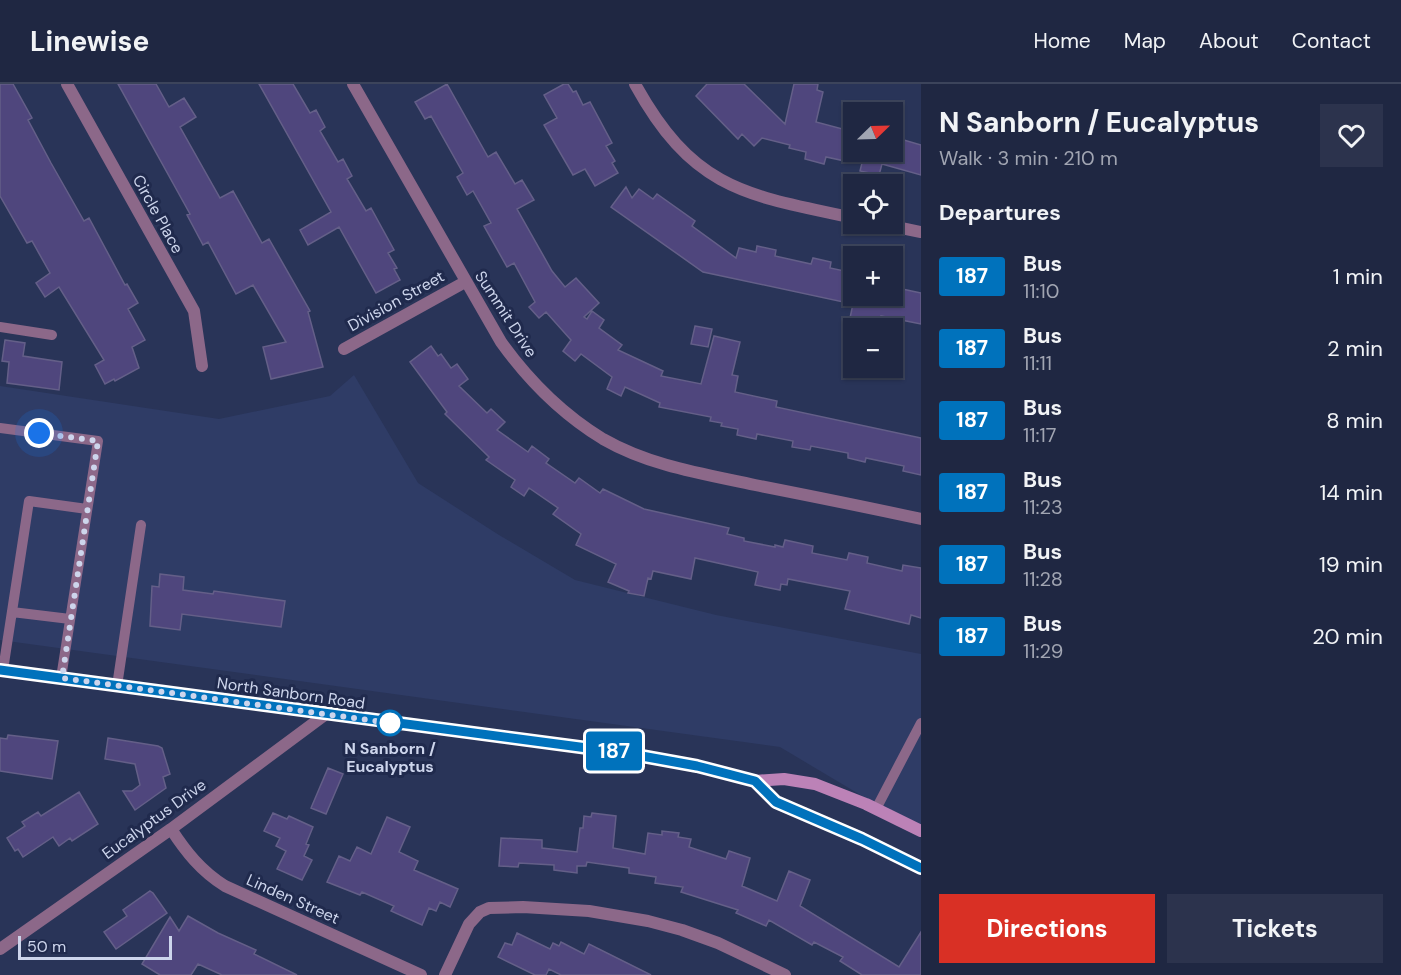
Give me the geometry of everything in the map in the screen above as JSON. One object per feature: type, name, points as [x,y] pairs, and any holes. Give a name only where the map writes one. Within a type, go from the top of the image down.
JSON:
[{"type":"main road","name":"North Sanborn Road","points":[[2,670],[625,753],[697,766],[755,781],[784,780],[815,784],[876,809],[921,831]]},
{"type":"main road","points":[[755,781],[776,802],[862,839],[921,868]]},
{"type":"street","name":"Circle Place","points":[[66,84],[194,311],[202,366]]},
{"type":"street","name":"Summit Drive","points":[[353,84],[501,342],[528,376],[566,414],[603,438],[638,455],[681,469],[921,519]]},
{"type":"street","points":[[635,84],[666,134],[691,160],[713,176],[757,196],[843,216]]},
{"type":"street","points":[[903,228],[921,232]]},
{"type":"street","name":"Division Street","points":[[344,349],[465,282]]},
{"type":"street","name":"Eucalyptus Drive","points":[[0,949],[171,829],[326,714]]},
{"type":"street","name":"Linden Street","points":[[171,829],[186,852],[203,871],[225,886],[421,975]]},
{"type":"street","points":[[446,975],[474,917],[489,908],[523,907],[589,911],[648,921],[718,943],[785,975]]},
{"type":"lane","points":[[0,327],[52,334]]},
{"type":"lane","points":[[0,428],[98,441],[62,678]]},
{"type":"lane","points":[[2,670],[29,501],[87,509]]},
{"type":"lane","points":[[117,686],[141,525]]},
{"type":"lane","points":[[12,612],[70,619]]},
{"type":"lane","points":[[876,809],[921,723]]},
{"type":"shaded area","points":[[354,375],[418,483],[575,580],[716,615],[921,654],[921,831],[780,747],[0,640],[0,386],[219,419],[330,396]]},
{"type":"building","points":[[0,84],[13,84],[32,118],[28,120],[84,221],[89,218],[125,285],[127,284],[138,303],[128,309],[145,340],[132,347],[139,368],[115,381],[114,379],[105,384],[95,365],[104,360],[59,287],[45,297],[36,283],[50,273],[32,241],[27,243],[0,196]]},
{"type":"building","points":[[118,84],[156,84],[169,107],[184,98],[196,117],[180,127],[220,198],[233,191],[262,243],[269,239],[310,311],[308,312],[323,367],[271,379],[263,347],[286,342],[253,285],[236,294],[208,242],[203,245],[187,215],[190,214]]},
{"type":"building","points":[[259,84],[293,84],[310,113],[316,110],[325,127],[320,131],[338,162],[343,159],[352,176],[347,179],[366,211],[371,208],[394,250],[388,253],[397,268],[394,269],[400,280],[376,293],[339,227],[308,245],[300,230],[331,212]]},
{"type":"building","points":[[447,84],[488,157],[496,152],[515,184],[522,180],[534,200],[517,209],[552,271],[565,287],[576,278],[599,303],[584,317],[587,319],[592,311],[604,320],[599,328],[622,345],[618,350],[663,371],[661,376],[701,384],[714,336],[740,342],[732,375],[738,376],[735,392],[777,401],[776,407],[921,438],[921,475],[903,471],[904,466],[866,458],[865,462],[848,458],[848,453],[811,446],[810,450],[792,447],[793,441],[757,434],[756,439],[737,435],[738,429],[721,426],[722,423],[710,421],[711,417],[659,407],[660,403],[625,387],[621,396],[607,389],[612,377],[581,354],[575,361],[563,351],[571,340],[546,312],[539,318],[529,307],[535,302],[514,263],[507,267],[484,226],[491,223],[473,191],[467,195],[457,177],[463,173],[431,116],[425,119],[415,102]]},
{"type":"building","points":[[568,84],[573,92],[576,91],[583,105],[590,102],[612,143],[606,146],[615,161],[612,163],[618,173],[595,186],[585,169],[573,175],[544,125],[557,118],[544,95]]},
{"type":"building","points":[[707,84],[744,84],[785,124],[794,84],[818,84],[817,90],[823,92],[816,122],[843,129],[843,161],[826,157],[824,164],[805,159],[806,152],[789,148],[790,145],[762,138],[754,146],[742,134],[738,139],[696,96]]},
{"type":"building","points":[[903,140],[921,145],[921,175],[882,164],[879,174],[860,171],[862,162],[903,162]]},
{"type":"building","points":[[626,187],[632,198],[639,189],[653,199],[657,194],[695,221],[692,226],[736,258],[739,248],[756,252],[757,246],[776,250],[775,256],[811,264],[813,258],[831,262],[830,268],[843,271],[843,302],[703,272],[611,207]]},
{"type":"building","points":[[903,289],[921,293],[921,324],[903,320],[903,318],[881,316],[880,318],[850,318],[853,306],[903,306]]},
{"type":"building","points":[[695,326],[712,329],[708,347],[691,344]]},
{"type":"building","points":[[5,340],[25,343],[23,356],[62,362],[59,390],[7,383],[9,362],[2,361]]},
{"type":"building","points":[[431,346],[438,356],[441,354],[451,368],[457,364],[468,379],[459,386],[487,413],[491,409],[505,422],[497,430],[528,452],[532,446],[549,459],[546,463],[575,483],[579,478],[600,493],[603,489],[644,509],[729,528],[727,534],[744,538],[744,541],[783,547],[785,540],[813,546],[812,553],[847,560],[849,553],[868,557],[867,563],[902,571],[903,565],[921,568],[921,618],[911,615],[909,624],[845,609],[850,591],[788,579],[787,585],[781,584],[780,590],[755,585],[758,572],[695,558],[691,579],[653,571],[651,579],[648,578],[644,596],[628,593],[629,591],[608,582],[616,564],[576,545],[581,534],[553,514],[558,508],[529,488],[524,496],[511,487],[515,480],[486,460],[489,457],[445,414],[447,412],[410,362]]},
{"type":"building","points":[[160,574],[184,577],[183,590],[213,594],[214,591],[285,601],[281,627],[182,614],[180,630],[150,626],[152,586],[159,587]]},
{"type":"building","points":[[8,735],[58,741],[52,779],[0,771],[0,738],[7,739]]},
{"type":"building","points":[[108,738],[162,748],[170,774],[163,777],[166,788],[135,810],[123,791],[132,791],[140,785],[135,764],[105,759]]},
{"type":"building","points":[[328,768],[343,774],[326,814],[311,808]]},
{"type":"building","points":[[79,792],[98,824],[72,841],[70,838],[59,846],[53,837],[23,857],[18,849],[15,851],[7,838],[25,826],[22,822],[38,812],[41,816]]},
{"type":"building","points":[[273,813],[287,819],[289,816],[313,827],[304,856],[312,860],[302,880],[277,869],[286,851],[276,846],[280,838],[264,831]]},
{"type":"building","points":[[592,813],[616,816],[613,848],[645,854],[648,833],[662,835],[662,831],[679,833],[678,837],[691,839],[689,847],[726,859],[729,851],[750,858],[742,886],[777,901],[789,871],[810,880],[800,906],[899,967],[921,932],[921,975],[862,975],[840,961],[843,957],[814,942],[812,945],[769,920],[766,926],[736,913],[738,910],[681,892],[683,887],[655,883],[656,877],[629,873],[629,868],[587,862],[586,866],[577,866],[577,873],[554,870],[554,865],[519,863],[518,867],[499,866],[501,838],[542,840],[542,848],[577,852],[584,816],[591,817]]},
{"type":"building","points":[[387,817],[410,827],[399,852],[418,861],[414,870],[458,889],[450,907],[440,902],[436,911],[429,908],[422,925],[391,911],[394,906],[362,892],[360,895],[327,882],[339,856],[350,861],[357,847],[371,854]]},
{"type":"building","points":[[150,891],[167,913],[116,949],[104,932],[127,916],[123,910]]},
{"type":"building","points":[[188,916],[256,950],[254,954],[297,975],[222,975],[198,964],[191,975],[160,975],[142,964],[170,917],[179,931]]},
{"type":"building","points":[[517,933],[550,949],[553,943],[559,946],[561,942],[584,954],[589,944],[651,975],[561,975],[549,969],[546,975],[535,975],[498,957],[505,943],[512,945]]},
{"type":"bus line","name":"187","points":[[0,670],[625,753],[697,766],[755,781],[776,802],[862,839],[921,868]]},
{"type":"place","name":"N Sanborn / Eucalyptus","points":[[390,723]]},
{"type":"route","points":[[39,433],[98,441],[62,678],[390,723]]}]
